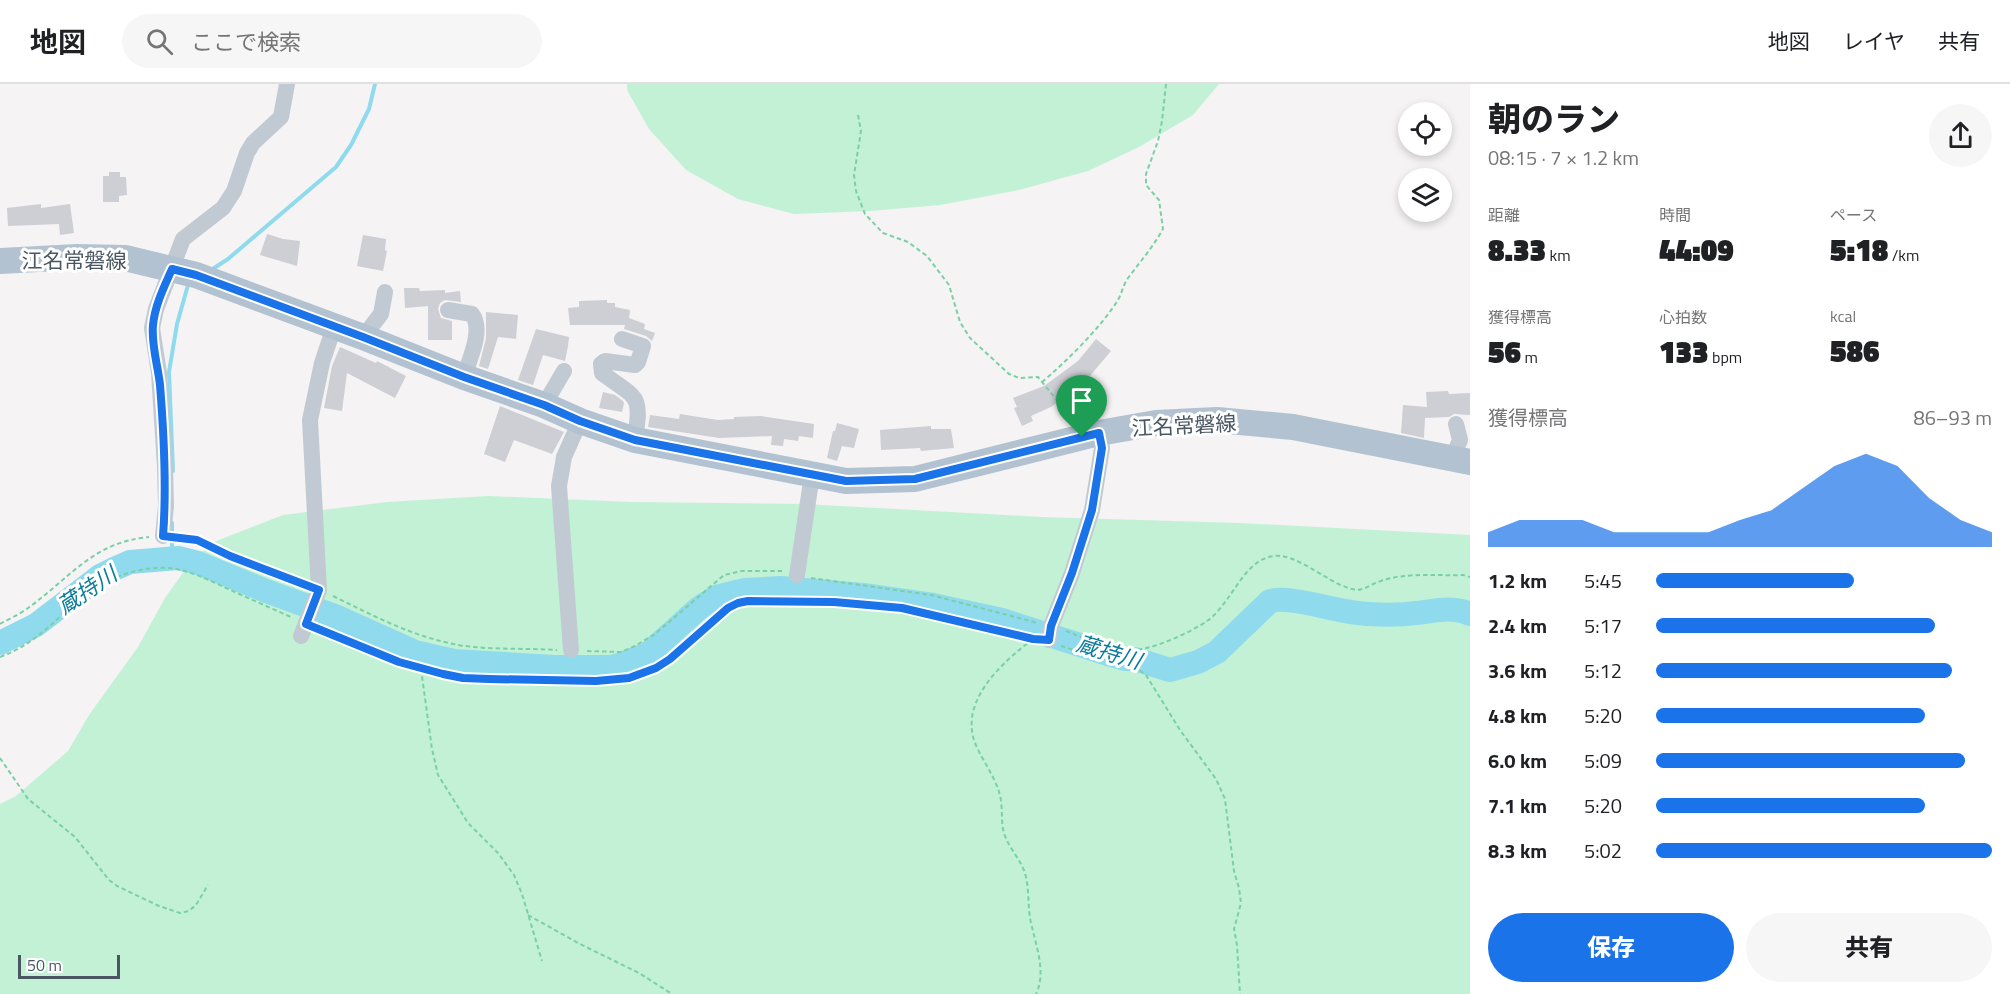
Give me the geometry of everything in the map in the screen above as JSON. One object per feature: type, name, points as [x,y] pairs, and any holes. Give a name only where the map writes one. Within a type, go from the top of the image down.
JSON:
[{"type":"main road","name":"江名常磐線","points":[[0,261],[77,257],[125,258],[193,275],[635,440],[846,481],[915,479],[1091,435],[1156,423],[1217,420],[1293,427],[1462,460]]},
{"type":"street","points":[[163,536],[166,506],[165,467],[159,373],[152,328],[156,309],[193,275],[183,239],[223,208],[234,191],[250,148],[281,117],[287,84]]},
{"type":"street","points":[[363,337],[381,314],[385,292]]},
{"type":"street","points":[[448,310],[472,314],[476,318],[476,332],[464,377]]},
{"type":"street","points":[[304,630],[319,590],[310,420],[322,363],[334,327]]},
{"type":"street","points":[[622,339],[643,346],[638,362],[634,365],[605,361],[601,364],[601,369],[602,373],[635,397],[638,403],[639,415],[635,440]]},
{"type":"street","points":[[544,405],[564,371]]},
{"type":"street","points":[[571,650],[559,486],[564,457],[580,421]]},
{"type":"street","points":[[1456,424],[1462,460]]},
{"type":"street","points":[[1044,635],[1072,573],[1092,510],[1102,448],[1091,435]]},
{"type":"street","points":[[797,575],[812,475]]},
{"type":"path","points":[[1042,382],[1060,367],[1109,313],[1119,298],[1127,279],[1137,269],[1163,229],[1159,200],[1146,185],[1146,174],[1158,141],[1166,84]]},
{"type":"path","points":[[858,115],[861,131],[854,175],[856,191],[864,214],[883,233],[908,243],[927,256],[949,285],[960,322],[970,338],[1009,374],[1019,378],[1038,377],[1075,423],[1091,435]]},
{"type":"path","points":[[0,624],[28,609],[80,563],[109,547],[146,537],[163,536],[197,540],[230,556],[319,590],[403,630],[431,639],[466,646],[621,652],[655,634],[724,575],[742,571],[776,570],[833,582],[931,595],[1044,635],[1063,647],[1139,670],[1146,675],[1180,730],[1216,779],[1225,799],[1233,871],[1241,903],[1234,929],[1240,994]]},
{"type":"path","points":[[0,657],[37,638],[89,592],[121,576],[140,570],[171,568],[188,573],[304,630],[421,669],[463,678],[596,681],[629,678],[646,673],[670,659],[728,608],[748,601],[834,602],[902,608],[1139,651],[1207,621],[1218,611],[1257,561],[1278,555],[1290,558],[1324,577],[1353,589],[1362,590],[1380,581],[1402,576],[1463,575],[1470,577]]},
{"type":"path","points":[[1036,994],[1040,986],[1040,968],[1029,911],[1027,882],[1021,863],[1005,837],[999,792],[975,742],[972,716],[976,703],[992,677],[1010,657],[1044,635]]},
{"type":"path","points":[[421,669],[432,749],[438,775],[468,823],[498,853],[514,875],[542,961]]},
{"type":"path","points":[[0,758],[28,799],[75,837],[109,880],[117,886],[159,906],[180,913],[196,906],[208,885]]},
{"type":"path","points":[[528,915],[579,944],[639,973],[672,994]]},
{"type":"green space","points":[[627,84],[1219,84],[1193,115],[1139,147],[1088,171],[1019,190],[940,205],[794,214],[738,199],[686,170],[649,129],[627,90]]},
{"type":"green space","points":[[488,496],[632,502],[804,504],[1042,517],[1239,523],[1470,535],[1470,994],[0,994],[0,804],[16,796],[68,751],[89,715],[138,647],[165,598],[192,560],[214,542],[283,515],[387,502]]},
{"type":"building","points":[[109,172],[120,172],[120,177],[126,177],[127,195],[119,196],[119,202],[103,202],[103,176],[109,176]]},
{"type":"building","points":[[41,204],[41,208],[70,204],[74,233],[60,235],[59,224],[8,226],[7,208]]},
{"type":"building","points":[[267,234],[300,241],[297,266],[260,255]]},
{"type":"building","points":[[363,235],[386,239],[385,250],[387,251],[383,271],[357,266]]},
{"type":"building","points":[[404,288],[419,288],[420,291],[445,290],[445,293],[460,291],[461,302],[445,300],[440,303],[438,309],[441,318],[452,321],[452,340],[428,340],[428,306],[405,308]]},
{"type":"building","points":[[607,300],[607,303],[615,303],[615,307],[630,310],[629,318],[645,324],[644,329],[655,333],[652,341],[646,336],[624,329],[625,325],[570,325],[568,308],[579,307],[579,301]]},
{"type":"building","points":[[486,312],[518,315],[516,339],[498,337],[488,369],[479,366],[486,338]]},
{"type":"building","points":[[536,329],[569,337],[565,361],[543,355],[533,385],[518,380]]},
{"type":"building","points":[[1096,339],[1111,351],[1084,383],[1051,407],[1031,416],[1033,421],[1022,426],[1014,408],[1017,407],[1013,398],[1044,386],[1078,361]]},
{"type":"building","points":[[340,347],[376,363],[377,361],[406,376],[395,398],[347,373],[342,411],[324,408],[332,366]]},
{"type":"building","points":[[1448,391],[1449,394],[1470,393],[1470,415],[1454,414],[1449,417],[1425,418],[1424,438],[1401,433],[1403,405],[1427,407],[1426,392]]},
{"type":"building","points":[[603,392],[615,395],[623,401],[622,412],[599,408]]},
{"type":"building","points":[[500,406],[564,432],[552,454],[514,440],[505,462],[484,454]]},
{"type":"building","points":[[680,414],[718,420],[761,416],[814,424],[813,438],[799,436],[798,441],[784,439],[783,446],[771,445],[772,436],[719,438],[648,427],[650,415],[679,419]]},
{"type":"building","points":[[837,423],[859,429],[854,448],[842,446],[837,461],[827,458]]},
{"type":"building","points":[[931,426],[931,429],[951,429],[954,448],[921,451],[920,448],[881,450],[880,430]]},
{"type":"waterway","points":[[211,270],[228,259],[336,167],[351,145],[369,109],[375,84]]},
{"type":"waterway","points":[[173,471],[169,372],[177,324],[190,284]]},
{"type":"waterway","points":[[172,523],[172,559]]},
{"type":"waterway","name":"蔵持川","points":[[0,643],[36,625],[100,576],[114,569],[130,562],[178,558],[198,563],[335,616],[415,652],[454,661],[554,667],[613,667],[648,654],[699,608],[716,597],[745,590],[781,588],[863,595],[933,605],[1002,620],[1111,655],[1135,659],[1170,670],[1198,662],[1217,652],[1270,601],[1291,600],[1369,614],[1387,615],[1437,610],[1470,614]]},
{"type":"route","points":[[172,269],[196,275],[635,440],[846,481],[915,479],[1082,437],[1099,433],[1102,448],[1100,469],[1092,510],[1072,573],[1051,626],[1049,640],[1033,639],[902,608],[834,602],[748,601],[728,608],[670,659],[646,673],[629,678],[596,681],[463,678],[399,662],[306,624],[319,590],[230,556],[197,540],[163,536],[166,506],[162,407],[152,328],[160,295],[172,269]]}]
